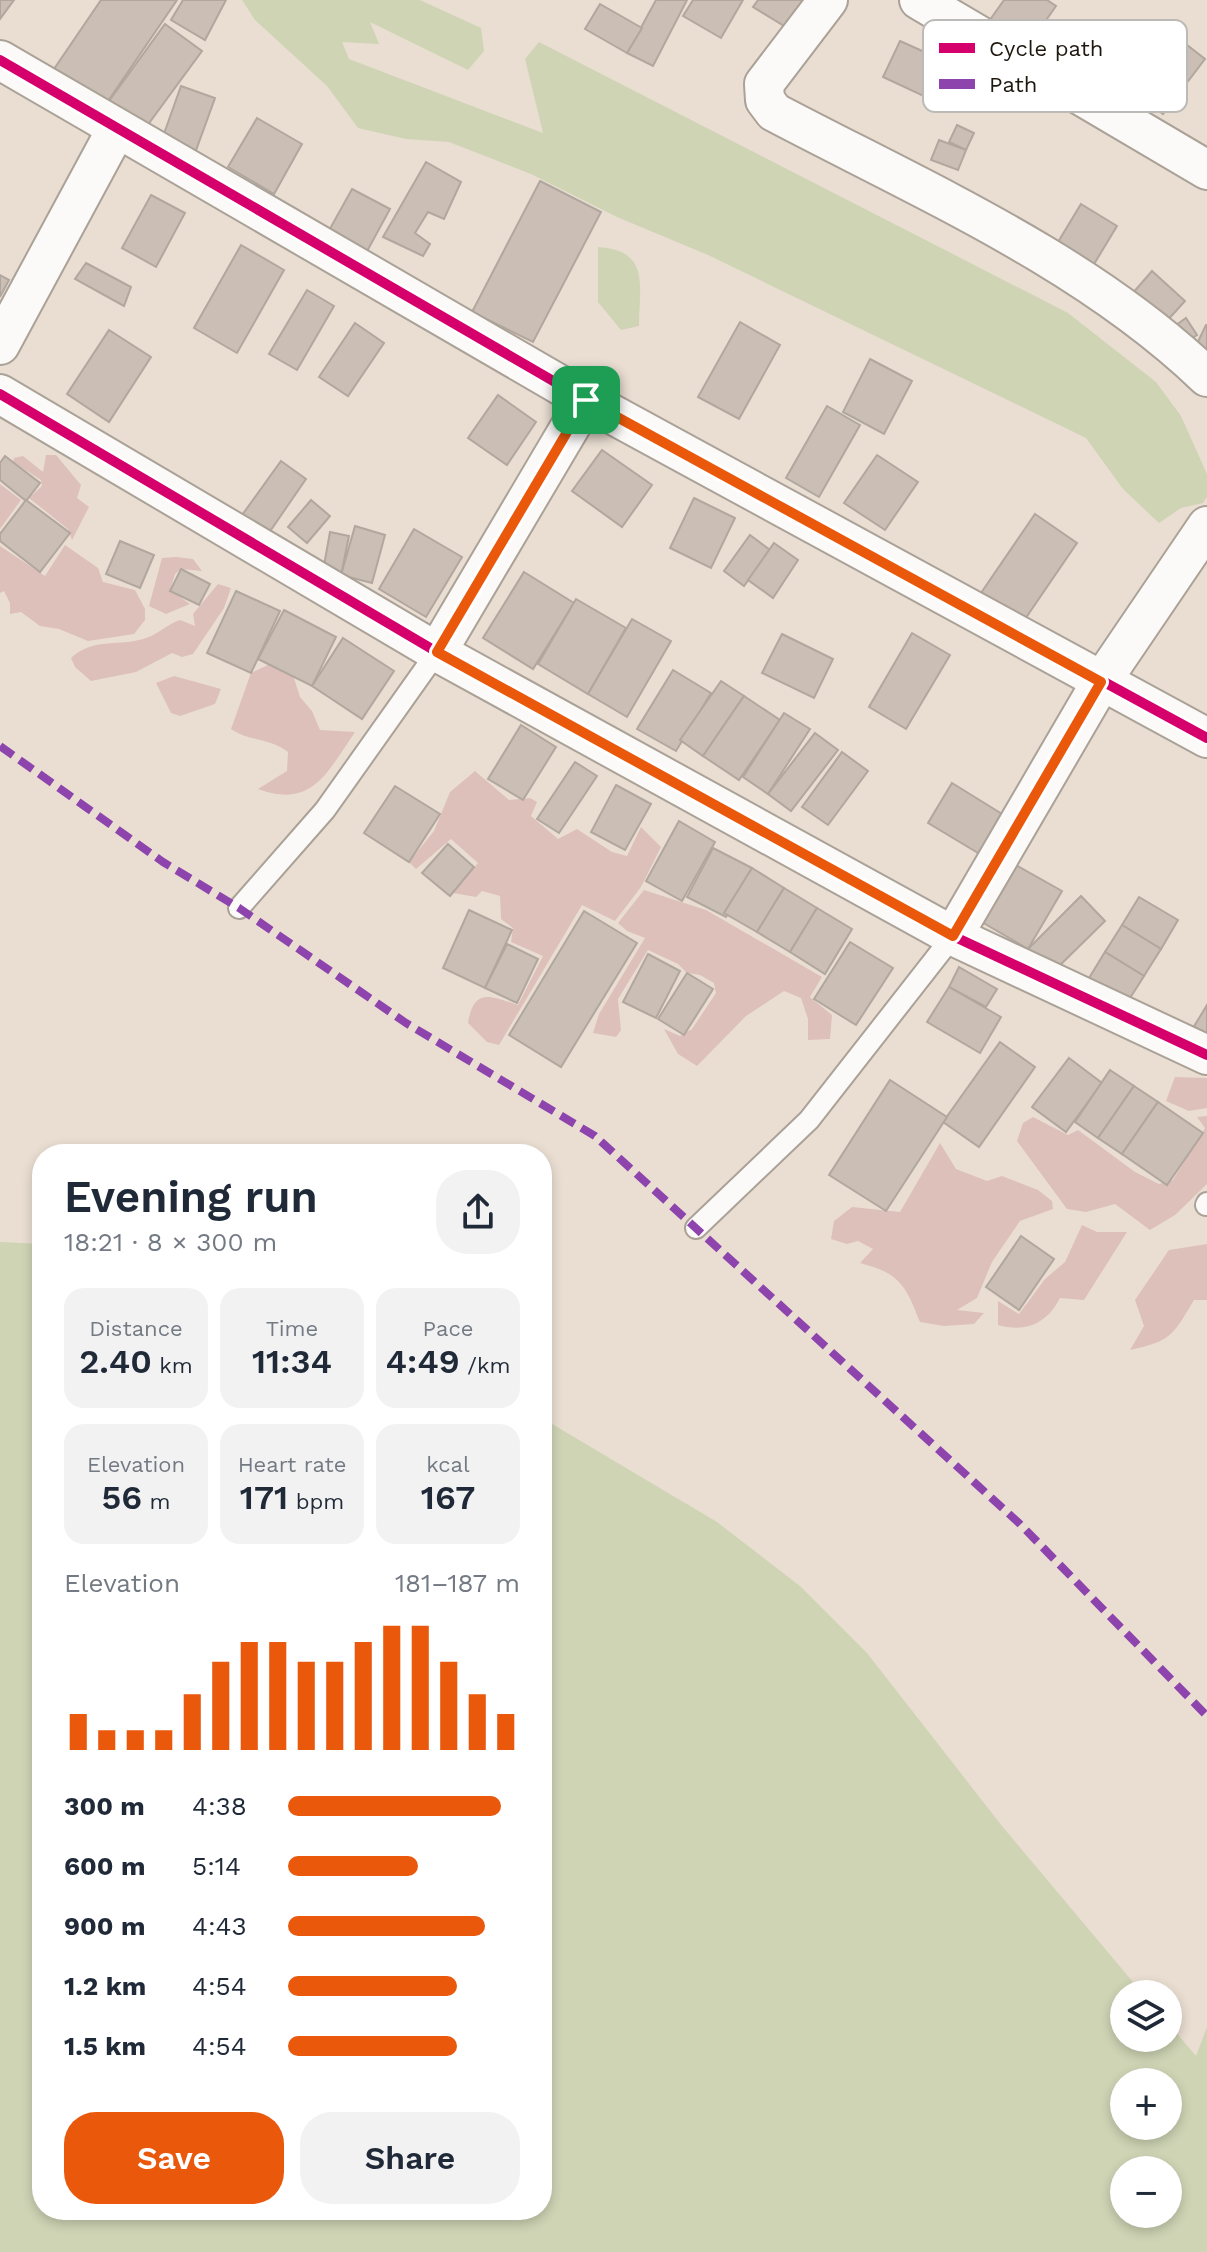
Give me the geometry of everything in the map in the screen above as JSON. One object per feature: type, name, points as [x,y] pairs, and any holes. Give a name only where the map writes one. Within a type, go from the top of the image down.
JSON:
[{"type":"street","points":[[828,0],[764,84],[765,100],[774,112],[993,228],[1087,285],[1170,341],[1207,377]]},
{"type":"street","points":[[919,0],[953,20]]},
{"type":"street","points":[[0,60],[586,400],[1207,738]]},
{"type":"street","points":[[1109,112],[1207,170]]},
{"type":"street","points":[[0,345],[116,130]]},
{"type":"street","points":[[0,394],[437,652],[953,936],[1207,1055]]},
{"type":"street","points":[[437,652],[586,400]]},
{"type":"street","points":[[953,936],[1101,682],[1207,526]]},
{"type":"lane","points":[[239,908],[325,810],[437,652]]},
{"type":"lane","points":[[696,1228],[809,1120],[953,936]]},
{"type":"shaded area","points":[[242,0],[420,0],[481,28],[484,51],[468,70],[370,22],[379,44],[342,42],[349,59],[543,133],[525,59],[539,42],[1068,313],[1156,382],[1181,416],[1207,474],[1207,497],[1203,503],[1181,508],[1159,523],[1123,489],[1086,438],[708,255],[617,217],[531,174],[449,142],[406,139],[358,128],[327,86],[255,20]]},
{"type":"shaded area","points":[[598,247],[627,255],[634,263],[640,285],[639,326],[621,330],[598,302]]},
{"type":"shaded area","points":[[46,455],[56,455],[81,485],[77,498],[89,507],[72,540],[68,529],[29,498],[42,486],[41,480],[13,462],[14,458],[23,456],[43,472]]},
{"type":"shaded area","points":[[0,484],[21,500],[0,529]]},
{"type":"shaded area","points":[[65,545],[98,568],[103,582],[135,590],[145,609],[145,620],[134,634],[88,641],[59,629],[40,626],[21,612],[10,614],[10,603],[4,591],[0,593],[0,546],[45,576]]},
{"type":"shaded area","points":[[162,558],[193,559],[202,571],[181,569],[175,574],[170,590],[190,604],[166,614],[149,606]]},
{"type":"shaded area","points":[[218,584],[231,588],[224,608],[193,654],[182,657],[172,653],[136,672],[91,681],[75,667],[71,658],[88,647],[137,641],[180,620],[195,626],[193,614]]},
{"type":"shaded area","points":[[287,656],[300,697],[312,711],[320,730],[355,732],[336,761],[316,783],[305,791],[277,794],[258,789],[287,771],[288,752],[231,729],[251,673]]},
{"type":"shaded area","points":[[174,676],[221,689],[215,704],[180,716],[171,713],[156,683]]},
{"type":"shaded area","points":[[475,771],[509,800],[530,798],[537,802],[531,816],[558,839],[577,829],[612,852],[627,856],[641,827],[661,847],[641,887],[615,921],[582,905],[499,1045],[487,1042],[468,1023],[474,1004],[479,999],[491,997],[518,1005],[543,956],[511,942],[513,928],[501,919],[500,896],[482,891],[476,897],[453,893],[478,863],[451,839],[416,869],[409,862],[434,831],[450,792]]},
{"type":"shaded area","points":[[644,890],[706,910],[822,977],[810,997],[832,1015],[830,1039],[808,1040],[808,1019],[801,998],[784,991],[746,1016],[697,1066],[678,1054],[664,1029],[680,1036],[692,1029],[716,993],[714,983],[700,975],[687,973],[678,964],[648,950],[618,999],[621,1030],[616,1037],[593,1033],[599,1014],[645,938],[627,931],[618,923]]},
{"type":"shaded area","points":[[1175,1077],[1207,1078],[1207,1108],[1189,1111],[1166,1101]]},
{"type":"shaded area","points":[[1207,1116],[1207,1184],[1175,1215],[1150,1230],[1115,1204],[1086,1212],[1067,1209],[1017,1141],[1023,1123],[1033,1117],[1068,1135],[1078,1130],[1135,1172],[1159,1184],[1173,1180],[1205,1128],[1197,1117]]},
{"type":"shaded area","points":[[940,1143],[956,1169],[987,1181],[1002,1176],[1038,1190],[1052,1201],[1053,1209],[1020,1221],[992,1262],[977,1298],[957,1310],[984,1313],[974,1324],[944,1326],[920,1322],[900,1283],[885,1272],[860,1263],[873,1249],[858,1241],[847,1244],[831,1239],[834,1221],[852,1207],[900,1212]]},
{"type":"shaded area","points":[[1082,1225],[1097,1232],[1127,1232],[1084,1300],[1060,1298],[1049,1314],[1027,1327],[998,1325],[998,1301],[1019,1314],[1045,1279],[1065,1262]]},
{"type":"shaded area","points":[[0,1242],[32,1244],[32,2220],[552,2220],[552,1424],[717,1522],[800,1586],[867,1653],[1002,1826],[1131,1980],[1110,1980],[1110,2052],[1182,2052],[1182,2040],[1196,2056],[1207,2027],[1207,2252],[0,2252]]},
{"type":"shaded area","points":[[1207,1244],[1207,1300],[1194,1300],[1170,1335],[1130,1350],[1144,1326],[1135,1300],[1169,1250]]},
{"type":"building","points":[[0,0],[14,0],[0,19]]},
{"type":"building","points":[[101,0],[177,0],[106,104],[54,69]]},
{"type":"building","points":[[183,0],[226,0],[205,40],[171,20]]},
{"type":"building","points":[[656,0],[687,0],[653,66],[627,53]]},
{"type":"building","points":[[693,0],[743,0],[721,38],[683,16]]},
{"type":"building","points":[[758,0],[807,0],[789,29],[753,7]]},
{"type":"building","points":[[1004,0],[1047,0],[1056,6],[1046,20],[990,20]]},
{"type":"building","points":[[600,4],[642,28],[627,53],[585,29]]},
{"type":"building","points":[[165,24],[202,51],[141,134],[104,108]]},
{"type":"building","points":[[900,41],[923,51],[923,96],[883,77]]},
{"type":"building","points":[[1187,45],[1205,59],[1187,83]]},
{"type":"building","points":[[181,86],[215,98],[195,153],[161,142]]},
{"type":"building","points":[[257,118],[302,144],[274,194],[228,167]]},
{"type":"building","points":[[957,125],[974,133],[966,150],[949,142]]},
{"type":"building","points":[[939,140],[966,150],[958,170],[931,160]]},
{"type":"building","points":[[426,162],[461,182],[444,219],[428,212],[415,233],[430,244],[423,256],[383,237]]},
{"type":"building","points":[[540,181],[601,212],[533,342],[472,312]]},
{"type":"building","points":[[352,189],[390,209],[365,255],[327,234]]},
{"type":"building","points":[[151,195],[185,213],[156,267],[122,248]]},
{"type":"building","points":[[1081,204],[1117,226],[1085,279],[1049,257]]},
{"type":"building","points":[[241,245],[284,270],[237,353],[194,328]]},
{"type":"building","points":[[86,263],[131,287],[124,306],[75,279]]},
{"type":"building","points":[[1152,271],[1185,301],[1165,323],[1132,294]]},
{"type":"building","points":[[0,275],[9,280],[0,297]]},
{"type":"building","points":[[307,290],[334,306],[297,370],[269,354]]},
{"type":"building","points":[[1186,318],[1197,335],[1183,344],[1172,328]]},
{"type":"building","points":[[740,322],[780,345],[739,419],[698,397]]},
{"type":"building","points":[[355,323],[384,343],[348,396],[319,377]]},
{"type":"building","points":[[1207,325],[1207,364],[1191,356]]},
{"type":"building","points":[[109,330],[151,357],[109,422],[67,394]]},
{"type":"building","points":[[870,359],[912,381],[884,434],[843,412]]},
{"type":"building","points":[[498,395],[536,422],[507,465],[468,438]]},
{"type":"building","points":[[827,406],[860,425],[819,497],[786,478]]},
{"type":"building","points":[[602,450],[652,485],[622,527],[572,491]]},
{"type":"building","points":[[877,455],[918,482],[885,530],[844,503]]},
{"type":"building","points":[[5,456],[40,483],[26,501],[0,480],[0,463]]},
{"type":"building","points":[[281,461],[306,479],[264,540],[237,522]]},
{"type":"building","points":[[694,498],[735,518],[711,568],[670,548]]},
{"type":"building","points":[[26,500],[70,533],[40,572],[0,541],[0,534]]},
{"type":"building","points":[[311,500],[330,516],[307,543],[288,527]]},
{"type":"building","points":[[1035,514],[1077,543],[1023,622],[981,593]]},
{"type":"building","points":[[355,526],[385,535],[372,583],[341,575]]},
{"type":"building","points":[[414,529],[462,557],[426,617],[379,589]]},
{"type":"building","points":[[330,532],[349,536],[341,575],[323,571]]},
{"type":"building","points":[[750,535],[770,550],[744,586],[724,571]]},
{"type":"building","points":[[120,541],[154,555],[140,588],[106,574]]},
{"type":"building","points":[[774,543],[798,560],[773,598],[748,580]]},
{"type":"building","points":[[181,569],[210,584],[199,605],[170,591]]},
{"type":"building","points":[[524,572],[574,603],[533,669],[483,638]]},
{"type":"building","points":[[236,591],[280,611],[251,673],[207,653]]},
{"type":"building","points":[[576,599],[626,628],[588,694],[538,664]]},
{"type":"building","points":[[284,610],[336,637],[312,686],[258,659]]},
{"type":"building","points":[[632,619],[671,641],[627,717],[588,694]]},
{"type":"building","points":[[912,633],[950,655],[906,729],[869,707]]},
{"type":"building","points":[[782,634],[833,659],[814,698],[762,673]]},
{"type":"building","points":[[343,638],[394,671],[362,719],[312,686]]},
{"type":"building","points":[[673,670],[711,693],[676,751],[637,729]]},
{"type":"building","points":[[721,681],[744,696],[703,756],[680,740]]},
{"type":"building","points":[[744,696],[780,720],[739,780],[703,756]]},
{"type":"building","points":[[784,713],[810,729],[768,794],[743,777]]},
{"type":"building","points":[[521,725],[556,747],[523,800],[488,779]]},
{"type":"building","points":[[815,733],[838,750],[791,811],[768,794]]},
{"type":"building","points":[[842,752],[868,771],[828,825],[802,807]]},
{"type":"building","points":[[575,762],[597,776],[559,833],[537,819]]},
{"type":"building","points":[[952,783],[1007,817],[983,856],[928,823]]},
{"type":"building","points":[[616,785],[651,804],[625,850],[591,832]]},
{"type":"building","points":[[395,786],[440,814],[409,862],[364,833]]},
{"type":"building","points":[[679,821],[715,842],[682,901],[646,881]]},
{"type":"building","points":[[448,844],[474,867],[450,896],[422,873]]},
{"type":"building","points":[[713,848],[752,868],[726,917],[687,897]]},
{"type":"building","points":[[1014,864],[1062,891],[1028,949],[980,921]]},
{"type":"building","points":[[752,868],[784,888],[757,932],[724,913]]},
{"type":"building","points":[[784,888],[817,908],[790,952],[757,932]]},
{"type":"building","points":[[1081,896],[1105,921],[1052,973],[1028,949]]},
{"type":"building","points":[[1139,897],[1178,920],[1161,949],[1122,925]]},
{"type":"building","points":[[817,908],[852,929],[825,974],[790,952]]},
{"type":"building","points":[[469,910],[512,930],[485,988],[443,968]]},
{"type":"building","points":[[584,911],[637,943],[561,1067],[509,1035]]},
{"type":"building","points":[[1122,925],[1161,949],[1144,976],[1105,952]]},
{"type":"building","points":[[850,942],[893,968],[856,1025],[814,999]]},
{"type":"building","points":[[507,944],[538,959],[517,1003],[485,988]]},
{"type":"building","points":[[1105,952],[1144,976],[1125,1006],[1086,983]]},
{"type":"building","points":[[648,954],[680,971],[656,1018],[623,1002]]},
{"type":"building","points":[[959,967],[997,989],[986,1007],[949,987]]},
{"type":"building","points":[[687,973],[713,989],[684,1035],[658,1019]]},
{"type":"building","points":[[949,987],[1001,1017],[980,1053],[927,1022]]},
{"type":"building","points":[[1207,1005],[1207,1043],[1190,1033]]},
{"type":"building","points":[[1000,1042],[1035,1067],[979,1147],[943,1122]]},
{"type":"building","points":[[1069,1058],[1102,1083],[1066,1132],[1032,1107]]},
{"type":"building","points":[[1110,1070],[1134,1086],[1098,1138],[1075,1122]]},
{"type":"building","points":[[890,1080],[947,1117],[886,1211],[829,1175]]},
{"type":"building","points":[[1134,1086],[1158,1102],[1122,1154],[1098,1138]]},
{"type":"building","points":[[1158,1102],[1203,1133],[1167,1185],[1122,1154]]},
{"type":"building","points":[[1021,1236],[1054,1259],[1019,1310],[986,1287]]},
{"type":"marked path","points":[[0,746],[163,862],[239,908],[406,1023],[595,1136],[1020,1524],[1207,1716]]},
{"type":"cycle path","points":[[0,60],[586,400],[1207,738]]},
{"type":"cycle path","points":[[0,394],[437,652],[953,936],[1207,1055]]},
{"type":"route","points":[[586,400],[1101,682],[953,936],[437,652],[586,400]]}]
